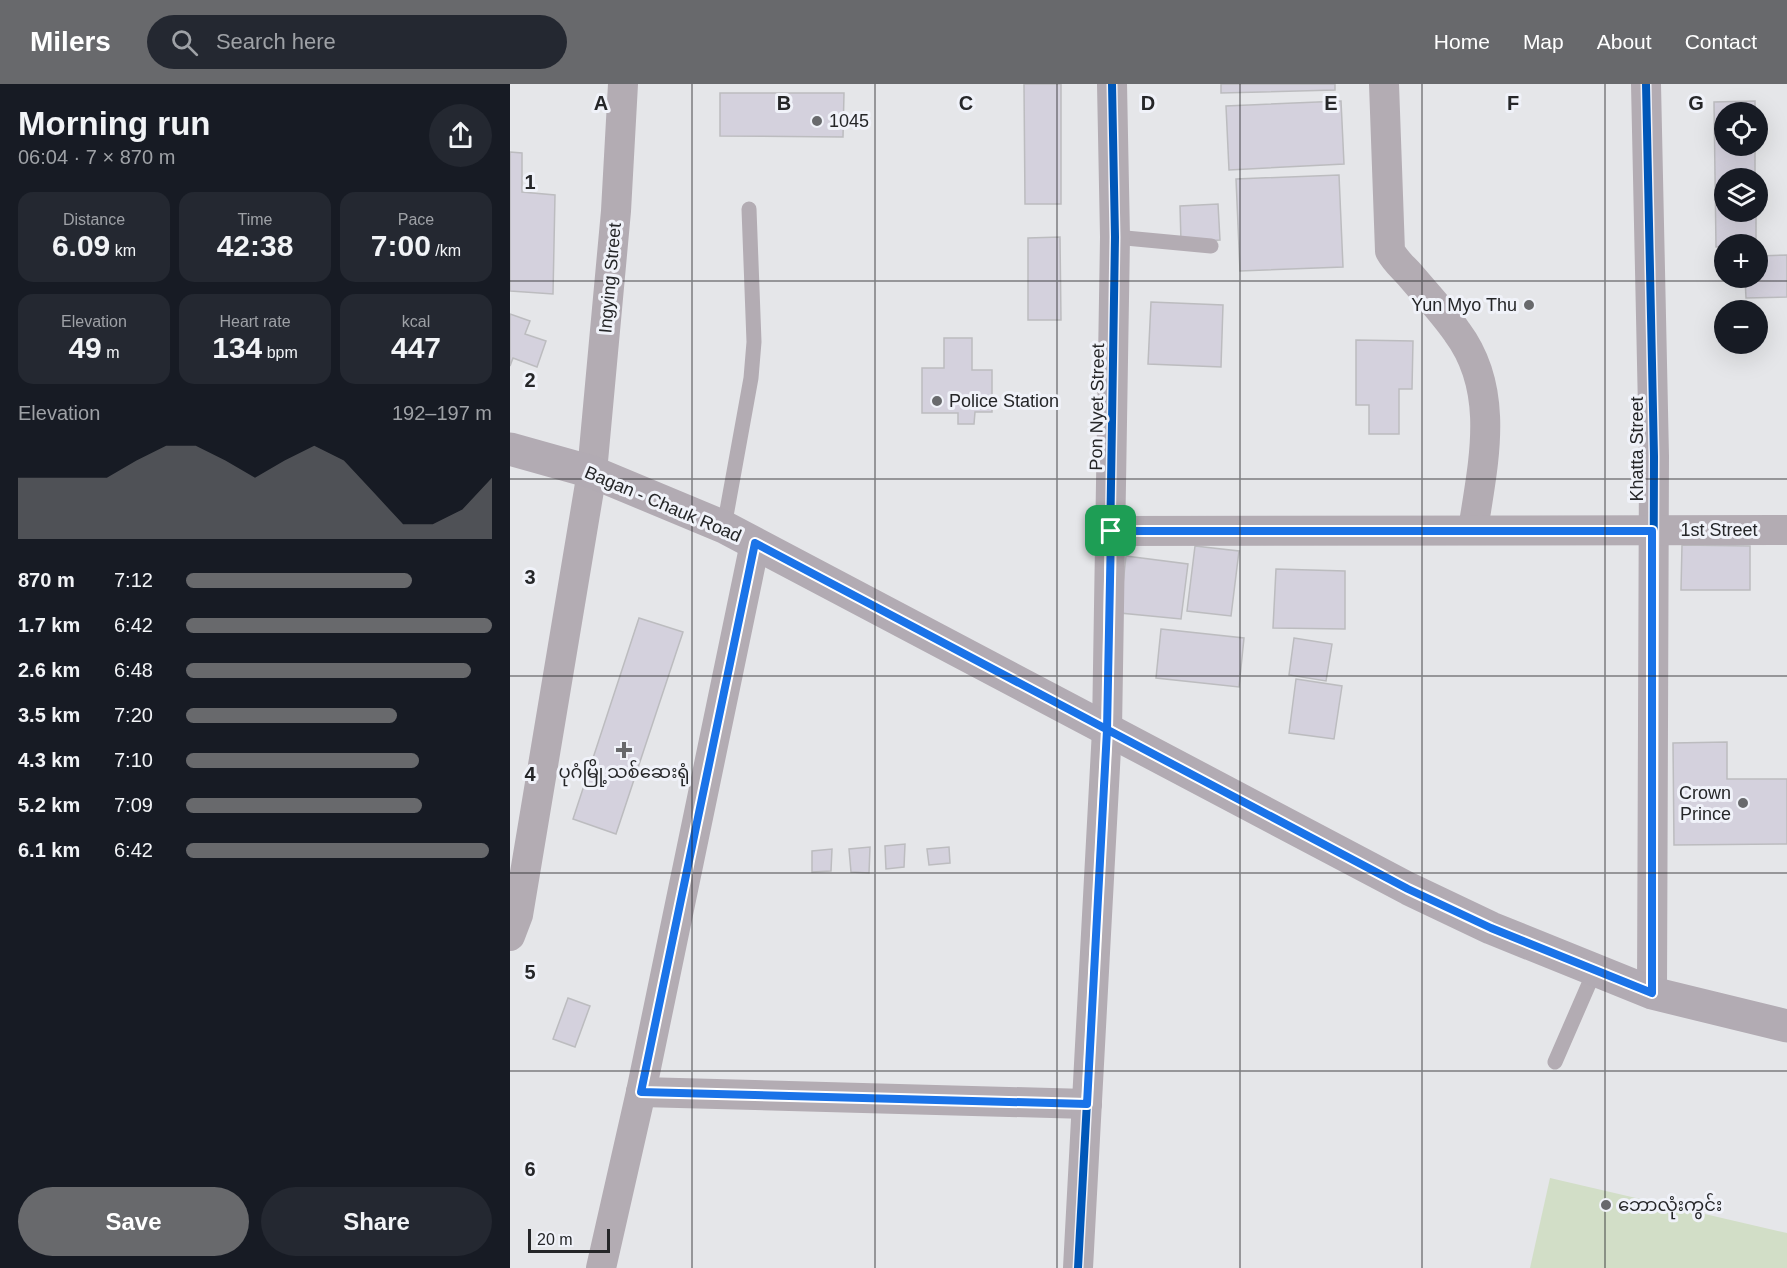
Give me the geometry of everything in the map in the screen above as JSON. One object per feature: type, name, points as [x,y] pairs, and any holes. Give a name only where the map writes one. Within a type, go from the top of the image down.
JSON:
[{"type":"main road","name":"Bagan - Chauk Road","points":[[510,449],[592,472],[724,527],[1408,889],[1491,928],[1652,993],[1787,1026]]},
{"type":"street","name":"Ingying Street","points":[[510,936],[520,904],[592,472],[616,211],[624,84]]},
{"type":"street","name":"Pon Nyet Street","points":[[1078,1268],[1107,730],[1115,237],[1112,84]]},
{"type":"street","points":[[1384,84],[1390,251],[1396,263],[1407,272],[1458,332],[1477,365],[1483,394],[1485,447],[1473,531]]},
{"type":"street","name":"Khatta Street","points":[[1646,84],[1654,456],[1652,993]]},
{"type":"street","name":"1st Street","points":[[1111,531],[1787,530]]},
{"type":"street","points":[[601,1268],[641,1092],[755,543]]},
{"type":"street","points":[[641,1092],[1087,1104]]},
{"type":"lane","points":[[724,527],[751,378],[754,342],[749,209]]},
{"type":"lane","points":[[1115,237],[1211,246]]},
{"type":"lane","points":[[1555,1062],[1595,970]]},
{"type":"green space","name":"ဘောလုံးကွင်း","points":[[1550,1178],[1787,1233],[1787,1268],[1530,1268]]},
{"type":"building","points":[[1024,84],[1061,84],[1061,204],[1025,204]]},
{"type":"building","points":[[1221,84],[1335,84],[1335,90],[1221,93]]},
{"type":"building","points":[[720,93],[844,93],[843,137],[720,136]]},
{"type":"building","points":[[1341,101],[1344,164],[1229,170],[1226,106]]},
{"type":"building","points":[[510,152],[522,153],[522,192],[555,195],[553,294],[510,291]]},
{"type":"building","points":[[1715,156],[1755,156],[1755,168],[1715,168]]},
{"type":"building","points":[[1339,175],[1343,267],[1240,271],[1236,179]]},
{"type":"building","points":[[1218,204],[1220,240],[1181,242],[1180,206]]},
{"type":"building","points":[[1716,222],[1756,222],[1756,234],[1716,234]]},
{"type":"building","points":[[1060,237],[1061,320],[1028,320],[1028,238]]},
{"type":"building","points":[[1787,255],[1787,297],[1746,298],[1746,288],[1768,288],[1768,256]]},
{"type":"building","points":[[1151,302],[1223,305],[1221,367],[1148,364]]},
{"type":"building","points":[[510,314],[530,321],[525,334],[546,341],[537,367],[513,358],[510,366]]},
{"type":"building","points":[[944,338],[972,338],[972,370],[992,370],[992,412],[975,412],[974,424],[958,424],[958,413],[922,413],[922,368],[944,368]]},
{"type":"building","points":[[1356,340],[1413,341],[1412,389],[1399,389],[1399,434],[1369,434],[1369,405],[1356,405]]},
{"type":"building","points":[[1682,545],[1750,546],[1750,590],[1681,590]]},
{"type":"building","points":[[1195,546],[1239,551],[1231,616],[1187,611]]},
{"type":"building","points":[[1126,556],[1188,564],[1181,619],[1120,613]]},
{"type":"building","points":[[1276,569],[1345,571],[1345,629],[1273,628]]},
{"type":"building","points":[[639,618],[683,632],[616,834],[573,819]]},
{"type":"building","points":[[1161,629],[1244,638],[1239,687],[1156,678]]},
{"type":"building","points":[[1294,638],[1332,644],[1326,681],[1289,675]]},
{"type":"building","points":[[1296,679],[1342,686],[1334,739],[1289,733]]},
{"type":"building","points":[[1727,742],[1727,779],[1787,779],[1787,844],[1674,845],[1673,743]]},
{"type":"building","points":[[905,844],[904,867],[886,869],[885,846]]},
{"type":"building","points":[[870,847],[869,873],[851,872],[849,849]]},
{"type":"building","points":[[949,847],[950,863],[929,865],[927,849]]},
{"type":"building","points":[[832,849],[831,871],[812,872],[812,851]]},
{"type":"building","points":[[568,998],[590,1006],[575,1047],[553,1039]]},
{"type":"cycle path","points":[[1078,1268],[1107,730],[1115,237],[1112,84]]},
{"type":"cycle path","points":[[1646,84],[1654,456],[1652,993]]},
{"type":"place","name":"1045","points":[[817,121]]},
{"type":"place","name":"Yun Myo Thu","points":[[1529,305]]},
{"type":"place","name":"Police Station","points":[[937,401]]},
{"type":"place","name":"ပုဂံမြို့သစ်ဆေးရုံ","points":[[624,750]]},
{"type":"place","name":"Crown Prince","points":[[1743,803]]},
{"type":"place","name":"ဘောလုံးကွင်း","points":[[1606,1205]]},
{"type":"route","points":[[1111,531],[1107,730],[1087,1104],[641,1092],[755,543],[1107,730],[1408,889],[1491,928],[1652,993],[1652,531],[1111,531]]}]
